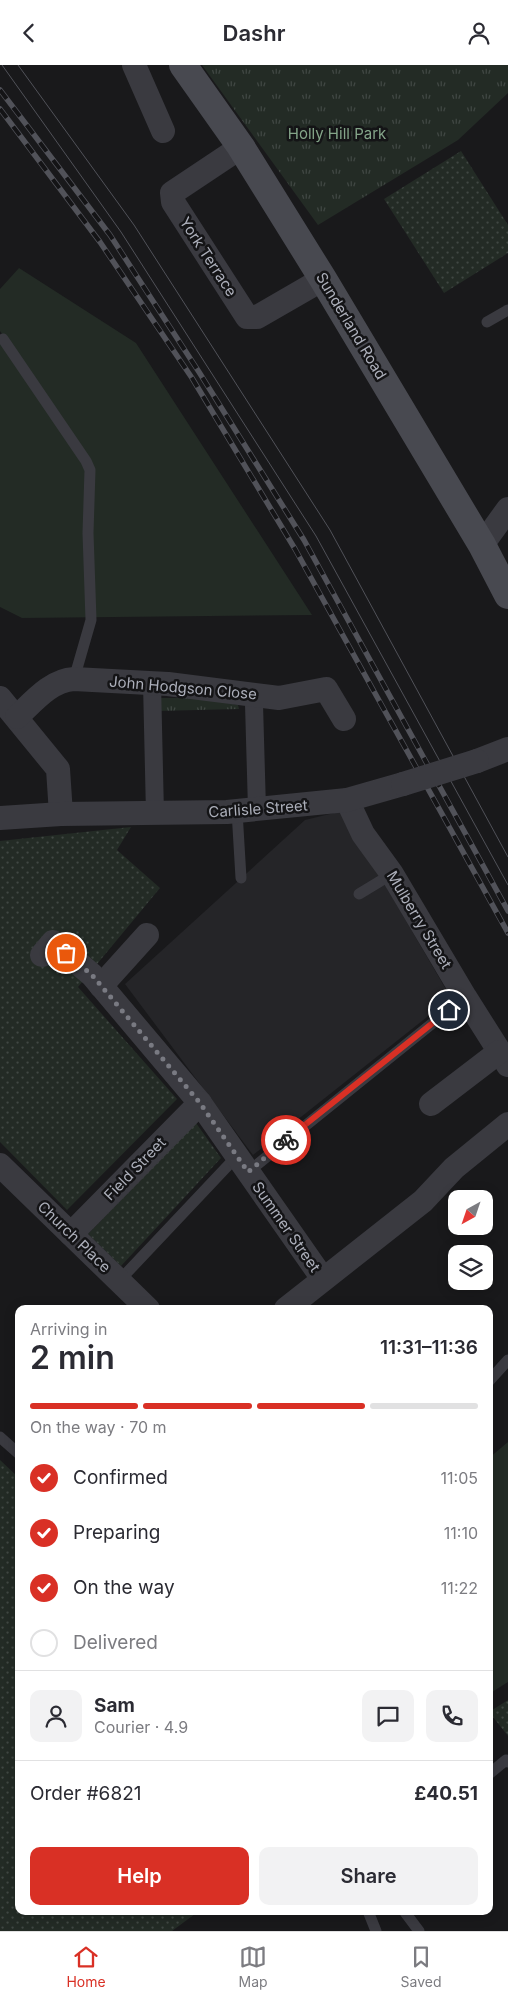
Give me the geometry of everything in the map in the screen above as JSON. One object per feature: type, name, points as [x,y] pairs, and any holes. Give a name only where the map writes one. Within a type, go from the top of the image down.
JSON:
[{"type":"main road","name":"Sunderland Road","points":[[183,65],[241,147],[324,279],[482,545],[508,595]]},
{"type":"street","points":[[134,65],[163,131]]},
{"type":"street","name":"York Terrace","points":[[241,147],[172,193],[173,202],[248,317],[257,317],[324,279]]},
{"type":"street","points":[[482,545],[508,509]]},
{"type":"street","name":"John Hodgson Close","points":[[17,717],[44,692],[63,680],[74,679],[152,683],[279,698],[326,689],[344,719]]},
{"type":"street","points":[[152,683],[155,814]]},
{"type":"street","points":[[247,810],[256,694]]},
{"type":"street","points":[[0,697],[58,769],[61,814]]},
{"type":"street","name":"Carlisle Street","points":[[0,818],[61,814],[155,814],[247,810],[347,800],[477,761],[508,749]]},
{"type":"street","name":"Mulberry Street","points":[[347,800],[364,834],[392,873],[464,997],[503,1058]]},
{"type":"street","points":[[101,986],[147,935]]},
{"type":"street","name":"Summer Street","points":[[42,955],[53,942],[92,975],[200,1103],[323,1279]]},
{"type":"street","points":[[430,1104],[503,1058]]},
{"type":"street","name":"Field Street","points":[[71,1234],[200,1103]]},
{"type":"street","points":[[291,1305],[423,1201],[454,1168],[508,1124]]},
{"type":"street","name":"Church Place","points":[[0,1165],[144,1305]]},
{"type":"lane","points":[[487,322],[508,310]]},
{"type":"lane","points":[[3,339],[86,461],[90,470],[88,533],[91,620],[74,679]]},
{"type":"lane","points":[[242,877],[247,810]]},
{"type":"lane","points":[[359,894],[392,873]]},
{"type":"lane","points":[[119,1281],[242,1164],[464,997]]},
{"type":"lane","points":[[493,1377],[508,1360]]},
{"type":"lane","points":[[0,1437],[15,1450]]},
{"type":"lane","points":[[493,1770],[506,1759],[508,1762]]},
{"type":"lane","points":[[370,1915],[376,1931]]},
{"type":"lane","points":[[407,1915],[419,1931]]},
{"type":"shaded area","points":[[342,811],[451,998],[253,1155],[125,984],[305,820]]},
{"type":"green space","name":"Holly Hill Park","points":[[202,65],[508,65],[508,93],[458,140],[318,225]]},
{"type":"green space","points":[[461,151],[508,225],[508,253],[444,293],[384,199]]},
{"type":"green space","points":[[19,268],[136,343],[312,615],[22,618],[0,607],[0,336],[2,334],[0,331],[0,289]]},
{"type":"green space","points":[[158,698],[200,698],[238,705],[239,709],[157,711]]},
{"type":"green space","points":[[131,827],[117,850],[160,888],[78,987],[177,1099],[67,1210],[0,1142],[0,841]]},
{"type":"green space","points":[[196,1123],[221,1158],[121,1266],[88,1234]]},
{"type":"green space","points":[[508,1442],[508,1682],[493,1691],[493,1455]]},
{"type":"green space","points":[[0,1460],[15,1474],[15,1915],[194,1915],[172,1931],[0,1931]]},
{"type":"green space","points":[[508,1700],[508,1736],[493,1717],[493,1709]]},
{"type":"tram line","points":[[2,65],[121,232],[316,536],[508,885]]},
{"type":"tram line","points":[[18,65],[134,225],[330,530],[508,857]]},
{"type":"railway","points":[[0,90],[110,235],[199,372],[304,540],[508,911]]},
{"type":"railway","points":[[0,109],[100,242],[192,378],[295,549],[508,933]]},
{"type":"way so far","points":[[66,953],[92,975],[200,1103],[248,1172],[286,1140]]},
{"type":"route","points":[[286,1140],[449,1010]]}]
